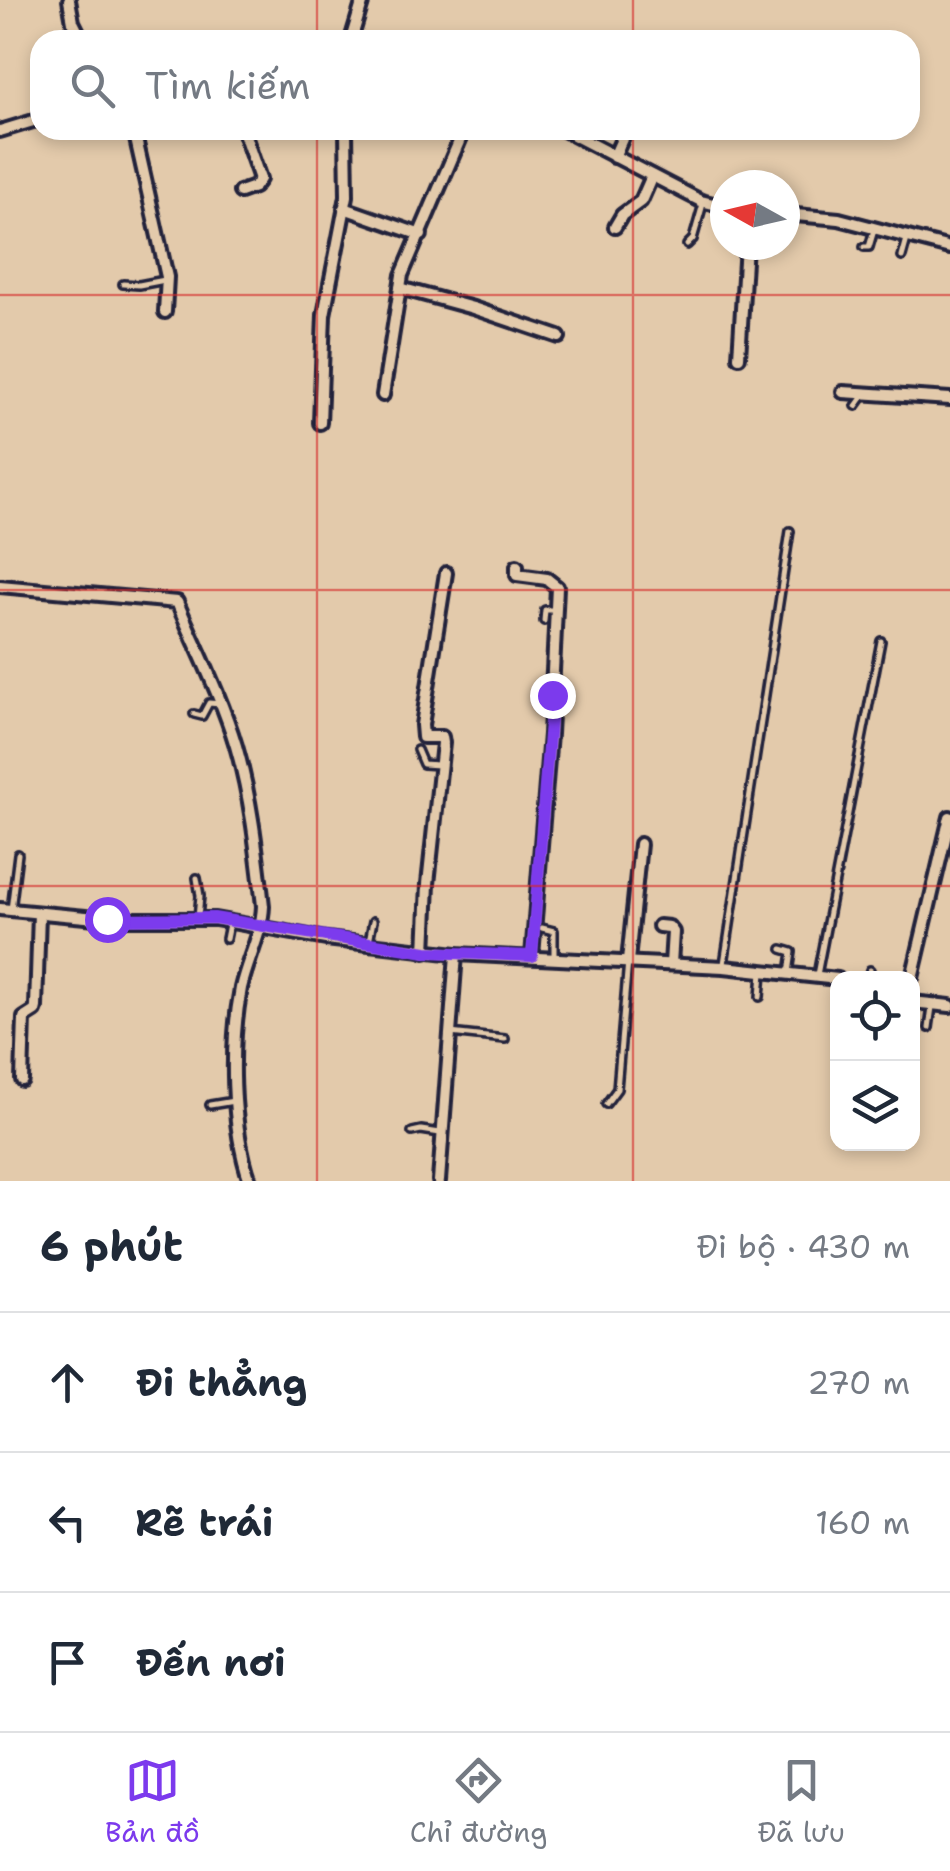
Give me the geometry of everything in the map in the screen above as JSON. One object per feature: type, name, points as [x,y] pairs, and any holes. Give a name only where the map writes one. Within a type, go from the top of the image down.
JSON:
[{"type":"street","points":[[68,0],[78,30]]},
{"type":"street","points":[[354,30],[362,0]]},
{"type":"street","points":[[0,131],[30,121]]},
{"type":"street","points":[[136,140],[168,279],[166,312]]},
{"type":"street","points":[[240,192],[254,187],[260,178],[247,140]]},
{"type":"street","points":[[320,423],[324,315],[344,208],[346,140]]},
{"type":"street","points":[[383,395],[404,269],[460,140]]},
{"type":"street","points":[[583,140],[710,203]]},
{"type":"street","points":[[614,156],[621,140]]},
{"type":"street","points":[[615,227],[625,212],[641,202],[652,176]]},
{"type":"street","points":[[344,208],[420,235]]},
{"type":"street","points":[[800,215],[839,219],[950,248]]},
{"type":"street","points":[[739,357],[745,260]]},
{"type":"street","points":[[400,288],[559,337]]},
{"type":"street","points":[[843,392],[950,399]]},
{"type":"street","points":[[517,566],[519,576],[555,583],[532,956]]},
{"type":"street","points":[[426,952],[428,884],[443,738],[424,738],[422,725],[446,573]]},
{"type":"street","points":[[0,586],[177,602],[220,704],[236,746],[263,906],[236,1018],[237,1100],[250,1181]]},
{"type":"street","points":[[914,971],[950,817]]},
{"type":"street","points":[[628,961],[640,844]]},
{"type":"street","points":[[6,909],[107,919],[230,921],[426,952],[554,956],[830,977]]},
{"type":"street","points":[[22,1080],[24,1018],[35,1012],[36,1006],[40,913]]},
{"type":"street","points":[[659,926],[669,927],[673,932],[671,964]]},
{"type":"street","points":[[439,1181],[456,954]]},
{"type":"street","points":[[920,1003],[950,1006]]},
{"type":"lane","points":[[688,245],[704,202]]},
{"type":"lane","points":[[864,247],[868,247],[875,228]]},
{"type":"lane","points":[[902,258],[907,238]]},
{"type":"lane","points":[[123,284],[168,279]]},
{"type":"lane","points":[[856,406],[866,394]]},
{"type":"lane","points":[[724,967],[790,531]]},
{"type":"lane","points":[[544,621],[546,609],[556,610]]},
{"type":"lane","points":[[817,975],[881,641]]},
{"type":"lane","points":[[194,714],[202,716],[210,704],[220,704]]},
{"type":"lane","points":[[417,750],[424,764],[441,764]]},
{"type":"lane","points":[[6,909],[18,854]]},
{"type":"lane","points":[[197,878],[198,918]]},
{"type":"lane","points":[[226,940],[230,921]]},
{"type":"lane","points":[[369,944],[373,921]]},
{"type":"lane","points":[[542,928],[554,932],[554,956]]},
{"type":"lane","points":[[782,949],[792,952],[789,972]]},
{"type":"lane","points":[[606,1104],[617,1089],[628,961]]},
{"type":"lane","points":[[760,997],[762,970]]},
{"type":"lane","points":[[929,1028],[932,1004]]},
{"type":"lane","points":[[450,1033],[505,1039]]},
{"type":"lane","points":[[210,1105],[237,1100]]},
{"type":"lane","points":[[412,1132],[442,1134]]},
{"type":"lane","points":[[236,1167],[243,1154]]},
{"type":"route","points":[[107,919],[214,918],[426,952],[532,956],[552,695]]}]
